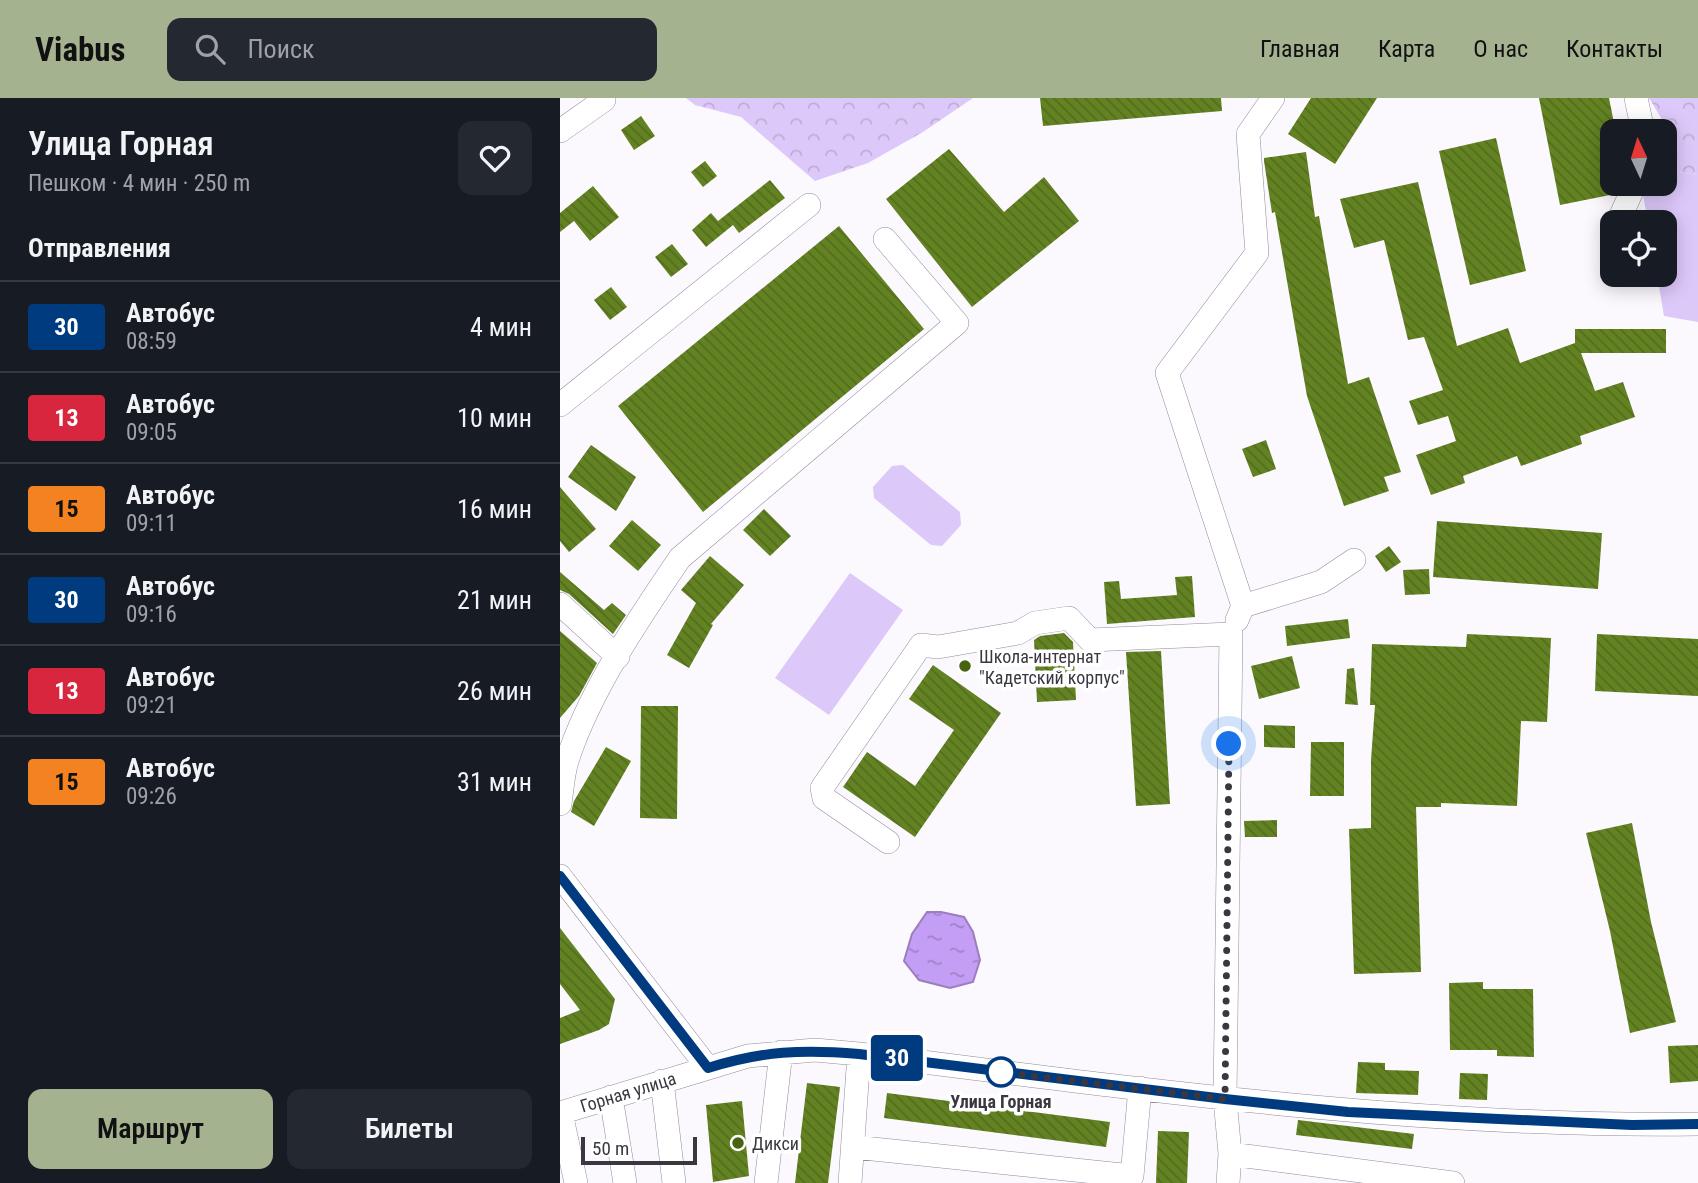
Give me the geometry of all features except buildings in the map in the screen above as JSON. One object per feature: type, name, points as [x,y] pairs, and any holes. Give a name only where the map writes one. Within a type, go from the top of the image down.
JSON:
[{"type":"street","points":[[1228,1183],[1230,1154],[1225,1099],[1231,634],[1243,606],[1167,373],[1256,253],[1248,134],[1273,98]]},
{"type":"street","points":[[1636,98],[1640,119]]},
{"type":"street","points":[[560,131],[604,100]]},
{"type":"street","points":[[560,405],[809,205]]},
{"type":"street","points":[[560,804],[566,763],[589,709],[680,558],[957,323],[886,239]]},
{"type":"street","points":[[1243,606],[1321,582],[1354,560]]},
{"type":"street","points":[[560,604],[618,657]]},
{"type":"street","points":[[888,842],[824,798],[822,788],[921,645],[938,647],[1018,633],[1035,623],[1069,618],[1090,640],[1231,634]]},
{"type":"street","points":[[560,876],[708,1068]]},
{"type":"street","name":"Горная улица","points":[[561,1113],[748,1056],[815,1050],[1348,1112],[1632,1125],[1698,1124]]},
{"type":"street","points":[[766,1183],[781,1052]]},
{"type":"street","points":[[850,1183],[859,1054]]},
{"type":"street","points":[[662,1082],[674,1183]]},
{"type":"street","points":[[853,1147],[1131,1180],[1140,1088]]},
{"type":"street","points":[[611,1097],[625,1183]]},
{"type":"street","points":[[561,1113],[576,1183]]},
{"type":"street","points":[[1230,1154],[1453,1183]]},
{"type":"green space","points":[[686,98],[973,98],[923,132],[868,163],[815,181],[741,117],[695,105]]},
{"type":"green space","points":[[1649,98],[1698,98],[1698,175],[1677,172],[1677,119],[1662,119]]},
{"type":"green space","points":[[1677,172],[1698,175],[1698,322],[1664,316],[1659,287],[1677,287],[1677,210],[1646,210],[1643,196],[1677,196]]},
{"type":"green space","points":[[903,465],[960,512],[961,525],[942,546],[931,545],[874,498],[873,487],[892,466]]},
{"type":"green space","points":[[850,573],[903,610],[829,715],[775,678]]},
{"type":"water","points":[[927,912],[964,917],[973,932],[980,960],[973,982],[950,988],[919,980],[904,961],[912,934]]},
{"type":"bus line","name":"30","points":[[560,876],[708,1068],[748,1056],[815,1050],[1348,1112],[1632,1125],[1698,1124]]},
{"type":"place","name":"Школа-интернат \"Кадетский корпус\"","points":[[965,666]]},
{"type":"place","name":"Улица Горная","points":[[1001,1072]]},
{"type":"place","name":"Дикси","points":[[738,1143]]},
{"type":"route","points":[[1001,1072],[1225,1099],[1229,744]]}]
